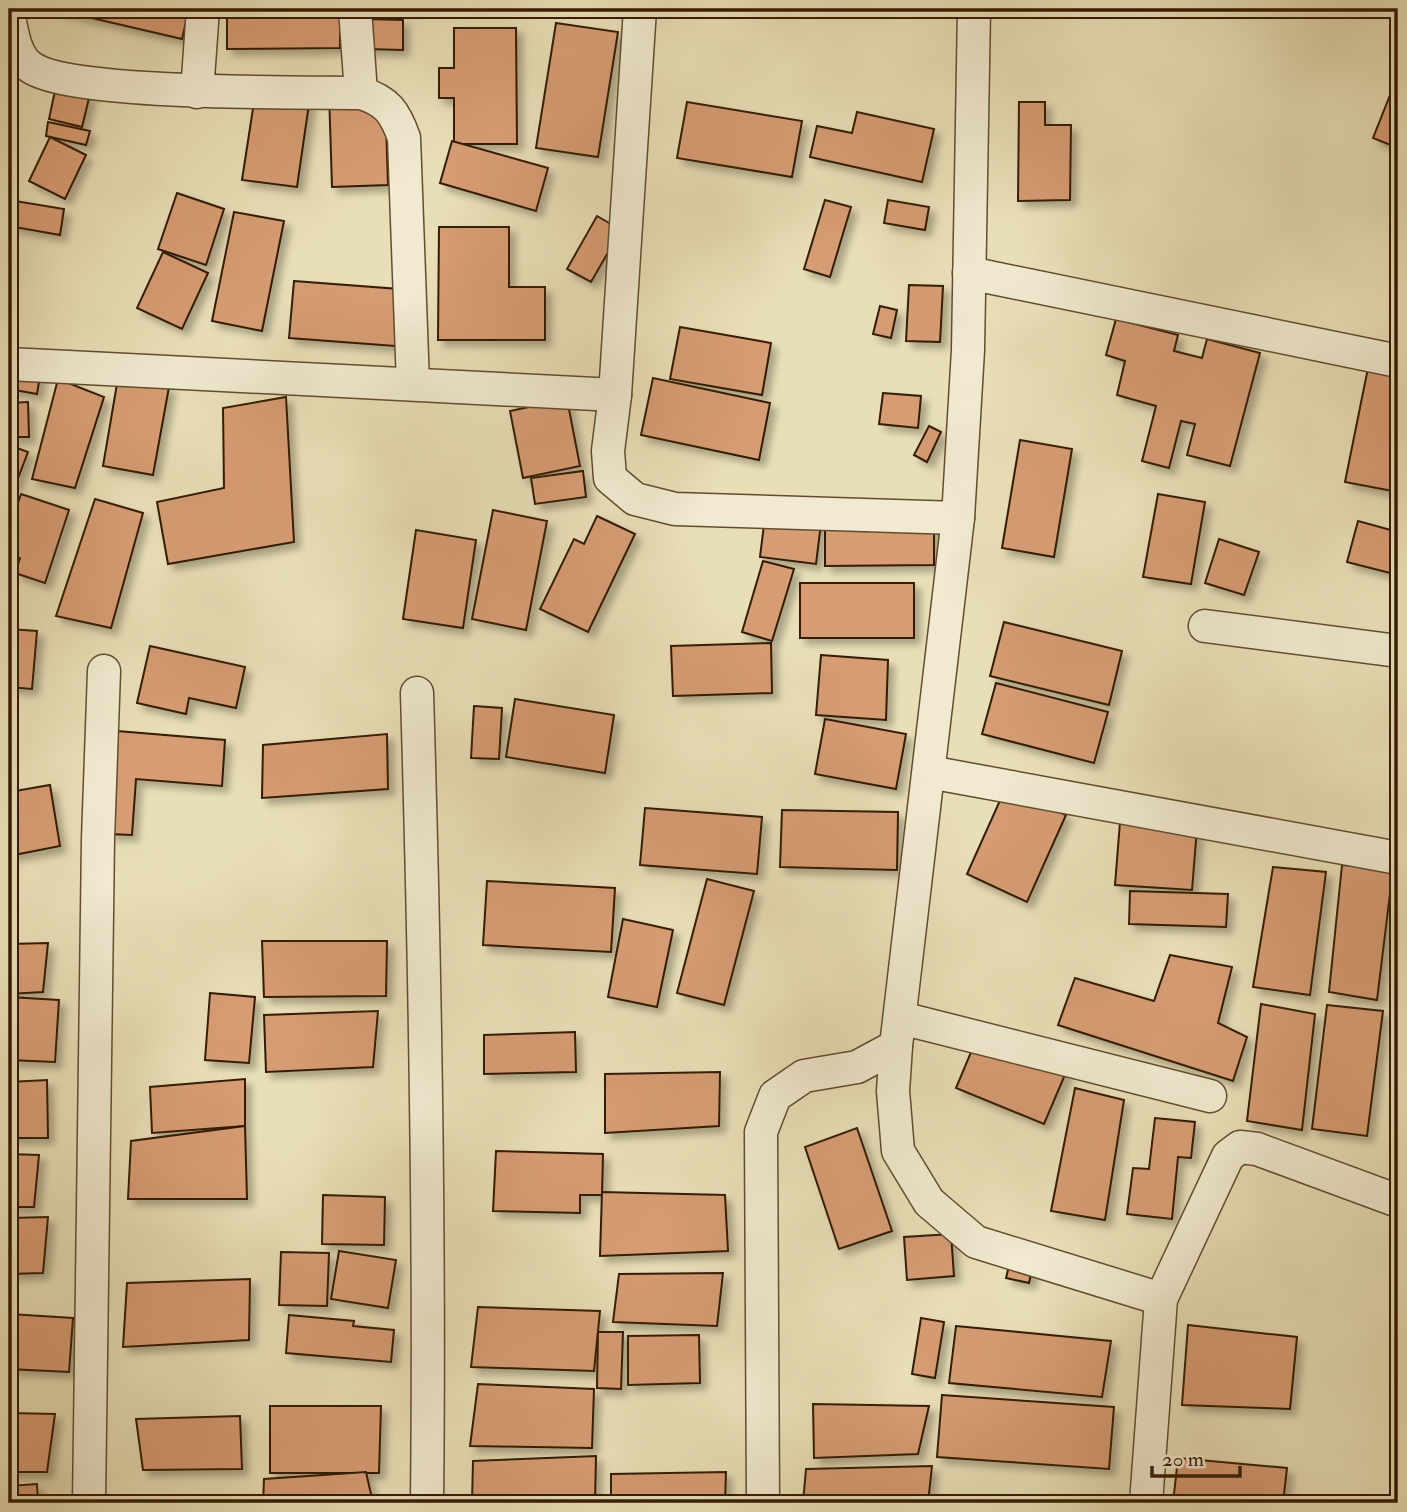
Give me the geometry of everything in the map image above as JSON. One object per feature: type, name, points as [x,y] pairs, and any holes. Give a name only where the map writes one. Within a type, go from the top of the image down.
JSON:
[{"type":"street","points":[[197,92],[203,9]]},
{"type":"street","points":[[355,9],[361,93]]},
{"type":"street","points":[[640,9],[615,395],[608,451],[610,478],[635,499],[675,509],[958,519]]},
{"type":"street","points":[[974,9],[969,273],[958,519],[893,1091],[898,1151],[929,1202],[976,1242],[1161,1299]]},
{"type":"street","points":[[9,16],[14,43],[28,65],[55,78],[197,92],[361,93],[379,99],[395,112],[404,138],[413,384]]},
{"type":"street","points":[[969,273],[1398,361]]},
{"type":"street","points":[[9,364],[615,395]]},
{"type":"street","points":[[1205,626],[1398,651]]},
{"type":"street","points":[[89,1503],[97,895],[104,671]]},
{"type":"street","points":[[417,692],[427,1033],[430,1278],[427,1503]]},
{"type":"street","points":[[929,772],[1398,858]]},
{"type":"street","points":[[899,1032],[1210,1096]]},
{"type":"street","points":[[763,1503],[761,1132],[775,1097],[804,1076],[857,1067],[899,1032]]},
{"type":"street","points":[[1146,1503],[1161,1299],[1228,1156],[1240,1147],[1258,1149],[1398,1201]]},
{"type":"building","points":[[53,9],[189,9],[182,39]]},
{"type":"building","points":[[227,9],[340,9],[340,48],[227,49]]},
{"type":"building","points":[[367,19],[403,20],[403,50],[366,49]]},
{"type":"building","points":[[556,23],[618,32],[598,157],[536,148]]},
{"type":"building","points":[[454,28],[516,28],[517,144],[454,144],[454,98],[439,98],[439,68],[454,68]]},
{"type":"building","points":[[1398,75],[1398,148],[1373,138]]},
{"type":"building","points":[[56,86],[90,94],[82,127],[49,119]]},
{"type":"building","points":[[256,89],[310,97],[297,187],[242,180]]},
{"type":"building","points":[[385,91],[388,185],[332,187],[329,92]]},
{"type":"building","points":[[687,102],[802,121],[792,177],[677,158]]},
{"type":"building","points":[[1019,102],[1045,102],[1045,125],[1071,125],[1070,200],[1018,201]]},
{"type":"building","points":[[857,112],[934,129],[922,182],[810,157],[817,126],[852,133]]},
{"type":"building","points":[[48,122],[90,131],[86,145],[46,136]]},
{"type":"building","points":[[50,137],[86,155],[65,199],[29,181]]},
{"type":"building","points":[[452,141],[548,168],[536,211],[440,183]]},
{"type":"building","points":[[177,193],[224,209],[206,265],[158,249]]},
{"type":"building","points":[[9,200],[64,209],[60,235],[9,226]]},
{"type":"building","points":[[825,200],[851,207],[830,277],[804,269]]},
{"type":"building","points":[[888,200],[929,207],[925,230],[884,223]]},
{"type":"building","points":[[234,212],[284,221],[262,331],[212,321]]},
{"type":"building","points":[[597,216],[621,230],[591,282],[567,269]]},
{"type":"building","points":[[439,227],[509,227],[509,287],[545,287],[545,340],[438,340]]},
{"type":"building","points":[[163,252],[208,273],[182,329],[137,308]]},
{"type":"building","points":[[294,281],[399,289],[395,346],[289,338]]},
{"type":"building","points":[[909,285],[943,286],[940,342],[906,341]]},
{"type":"building","points":[[880,306],[897,310],[891,338],[873,334]]},
{"type":"building","points":[[1116,319],[1178,335],[1174,351],[1202,358],[1207,339],[1260,353],[1230,466],[1187,455],[1195,424],[1181,421],[1169,468],[1142,461],[1156,406],[1117,395],[1125,361],[1106,355]]},
{"type":"building","points":[[680,327],[771,343],[762,395],[670,379]]},
{"type":"building","points":[[13,359],[42,364],[37,394],[9,389]]},
{"type":"building","points":[[1369,363],[1398,369],[1398,492],[1345,482]]},
{"type":"building","points":[[118,378],[169,387],[153,475],[103,466]]},
{"type":"building","points":[[653,378],[770,403],[759,460],[641,435]]},
{"type":"building","points":[[58,379],[104,397],[75,488],[32,479]]},
{"type":"building","points":[[883,393],[921,396],[918,428],[879,424]]},
{"type":"building","points":[[286,397],[294,542],[168,564],[157,502],[224,488],[223,408]]},
{"type":"building","points":[[567,399],[580,466],[523,478],[510,411]]},
{"type":"building","points":[[28,402],[29,437],[9,437],[9,403]]},
{"type":"building","points":[[929,426],[941,432],[927,462],[914,455]]},
{"type":"building","points":[[1020,440],[1072,449],[1054,557],[1002,548]]},
{"type":"building","points":[[9,445],[28,452],[15,486],[9,484]]},
{"type":"building","points":[[583,471],[586,497],[535,504],[531,478]]},
{"type":"building","points":[[21,494],[69,510],[45,583],[15,573],[20,558],[9,554],[9,530]]},
{"type":"building","points":[[1158,494],[1205,502],[1191,584],[1143,577]]},
{"type":"building","points":[[95,499],[143,513],[111,628],[56,616]]},
{"type":"building","points":[[767,500],[823,507],[816,564],[760,557]]},
{"type":"building","points":[[934,509],[934,565],[825,566],[825,510]]},
{"type":"building","points":[[493,510],[547,521],[526,630],[472,619]]},
{"type":"building","points":[[597,516],[635,534],[588,632],[540,609],[574,539],[584,544]]},
{"type":"building","points":[[1358,521],[1398,532],[1398,575],[1347,562]]},
{"type":"building","points":[[416,530],[476,540],[463,628],[403,619]]},
{"type":"building","points":[[1219,539],[1259,552],[1244,595],[1205,583]]},
{"type":"building","points":[[763,561],[794,569],[772,641],[742,632]]},
{"type":"building","points":[[800,583],[914,583],[914,638],[800,638]]},
{"type":"building","points":[[1004,622],[1122,651],[1109,705],[990,676]]},
{"type":"building","points":[[9,629],[37,631],[32,689],[9,687]]},
{"type":"building","points":[[771,643],[772,693],[673,696],[671,646]]},
{"type":"building","points":[[150,646],[245,667],[236,708],[189,698],[186,714],[137,703]]},
{"type":"building","points":[[821,655],[888,660],[886,720],[816,715]]},
{"type":"building","points":[[996,683],[1108,712],[1094,763],[982,734]]},
{"type":"building","points":[[515,699],[614,715],[605,773],[506,757]]},
{"type":"building","points":[[474,706],[502,708],[499,759],[471,758]]},
{"type":"building","points":[[825,719],[906,734],[896,789],[815,774]]},
{"type":"building","points":[[117,731],[225,740],[222,786],[136,779],[132,835],[109,834]]},
{"type":"building","points":[[387,734],[388,789],[262,798],[263,745]]},
{"type":"building","points":[[50,785],[60,846],[9,856],[9,792]]},
{"type":"building","points":[[1006,787],[1066,815],[1027,902],[967,874]]},
{"type":"building","points":[[645,808],[762,817],[757,874],[640,865]]},
{"type":"building","points":[[782,810],[898,812],[897,870],[780,867]]},
{"type":"building","points":[[1120,822],[1197,828],[1192,890],[1115,885]]},
{"type":"building","points":[[1342,865],[1393,869],[1377,1000],[1329,992]]},
{"type":"building","points":[[1273,867],[1326,872],[1310,995],[1253,987]]},
{"type":"building","points":[[707,879],[754,891],[724,1005],[677,993]]},
{"type":"building","points":[[487,881],[615,888],[611,952],[483,945]]},
{"type":"building","points":[[1130,891],[1228,894],[1226,927],[1129,924]]},
{"type":"building","points":[[623,919],[673,930],[657,1007],[608,997]]},
{"type":"building","points":[[262,941],[387,941],[386,996],[264,997]]},
{"type":"building","points":[[48,943],[43,992],[9,994],[9,944]]},
{"type":"building","points":[[1170,955],[1232,967],[1218,1023],[1247,1037],[1233,1081],[1058,1025],[1075,978],[1154,1001]]},
{"type":"building","points":[[210,993],[255,997],[249,1063],[205,1060]]},
{"type":"building","points":[[9,997],[59,1000],[55,1062],[9,1060]]},
{"type":"building","points":[[1261,1004],[1315,1014],[1302,1130],[1247,1121]]},
{"type":"building","points":[[1327,1005],[1383,1011],[1367,1136],[1312,1129]]},
{"type":"building","points":[[378,1011],[373,1067],[266,1072],[264,1015]]},
{"type":"building","points":[[575,1032],[576,1072],[484,1074],[484,1035]]},
{"type":"building","points":[[979,1033],[1067,1070],[1044,1124],[956,1088]]},
{"type":"building","points":[[720,1072],[719,1126],[605,1133],[605,1074]]},
{"type":"building","points":[[245,1079],[245,1126],[152,1133],[150,1087]]},
{"type":"building","points":[[47,1080],[48,1138],[9,1138],[9,1082]]},
{"type":"building","points":[[1075,1088],[1124,1100],[1105,1220],[1051,1211]]},
{"type":"building","points":[[1155,1118],[1195,1122],[1191,1158],[1178,1157],[1172,1219],[1127,1214],[1133,1168],[1149,1169]]},
{"type":"building","points":[[245,1126],[247,1199],[128,1199],[131,1141]]},
{"type":"building","points":[[857,1128],[892,1231],[839,1249],[805,1147]]},
{"type":"building","points":[[496,1151],[603,1154],[602,1195],[580,1195],[580,1213],[493,1211]]},
{"type":"building","points":[[9,1154],[39,1155],[34,1207],[9,1207]]},
{"type":"building","points":[[602,1192],[725,1195],[728,1251],[600,1256]]},
{"type":"building","points":[[323,1195],[385,1197],[384,1245],[322,1244]]},
{"type":"building","points":[[48,1217],[43,1273],[9,1274],[9,1218]]},
{"type":"building","points":[[951,1234],[954,1276],[907,1280],[904,1237]]},
{"type":"building","points":[[1013,1250],[1035,1256],[1029,1283],[1006,1278]]},
{"type":"building","points":[[339,1251],[396,1260],[388,1308],[331,1299]]},
{"type":"building","points":[[281,1252],[329,1253],[327,1306],[279,1305]]},
{"type":"building","points":[[723,1273],[717,1326],[613,1322],[619,1274]]},
{"type":"building","points":[[250,1279],[249,1340],[123,1347],[127,1283]]},
{"type":"building","points":[[478,1307],[600,1311],[594,1371],[471,1367]]},
{"type":"building","points":[[9,1314],[73,1318],[69,1372],[9,1369]]},
{"type":"building","points":[[289,1315],[354,1321],[353,1326],[394,1330],[391,1362],[286,1353]]},
{"type":"building","points":[[921,1318],[944,1322],[935,1378],[912,1374]]},
{"type":"building","points":[[1188,1325],[1297,1337],[1290,1409],[1182,1405]]},
{"type":"building","points":[[956,1326],[1111,1341],[1102,1397],[949,1383]]},
{"type":"building","points":[[598,1332],[623,1332],[621,1389],[597,1388]]},
{"type":"building","points":[[699,1335],[700,1383],[628,1385],[628,1336]]},
{"type":"building","points":[[478,1384],[594,1389],[592,1448],[470,1446]]},
{"type":"building","points":[[942,1395],[1114,1407],[1109,1469],[937,1457]]},
{"type":"building","points":[[813,1404],[929,1406],[918,1454],[814,1458]]},
{"type":"building","points":[[270,1406],[381,1406],[379,1473],[270,1473]]},
{"type":"building","points":[[9,1413],[55,1414],[47,1472],[9,1472]]},
{"type":"building","points":[[240,1416],[242,1469],[143,1470],[136,1419]]},
{"type":"building","points":[[596,1456],[595,1503],[472,1503],[473,1461]]},
{"type":"building","points":[[1178,1458],[1287,1468],[1283,1503],[1173,1503]]},
{"type":"building","points":[[932,1466],[928,1503],[803,1503],[806,1469]]},
{"type":"building","points":[[366,1472],[373,1503],[263,1503],[264,1479]]},
{"type":"building","points":[[726,1472],[725,1503],[611,1503],[611,1474]]},
{"type":"building","points":[[37,1484],[38,1503],[9,1503],[9,1486]]}]
